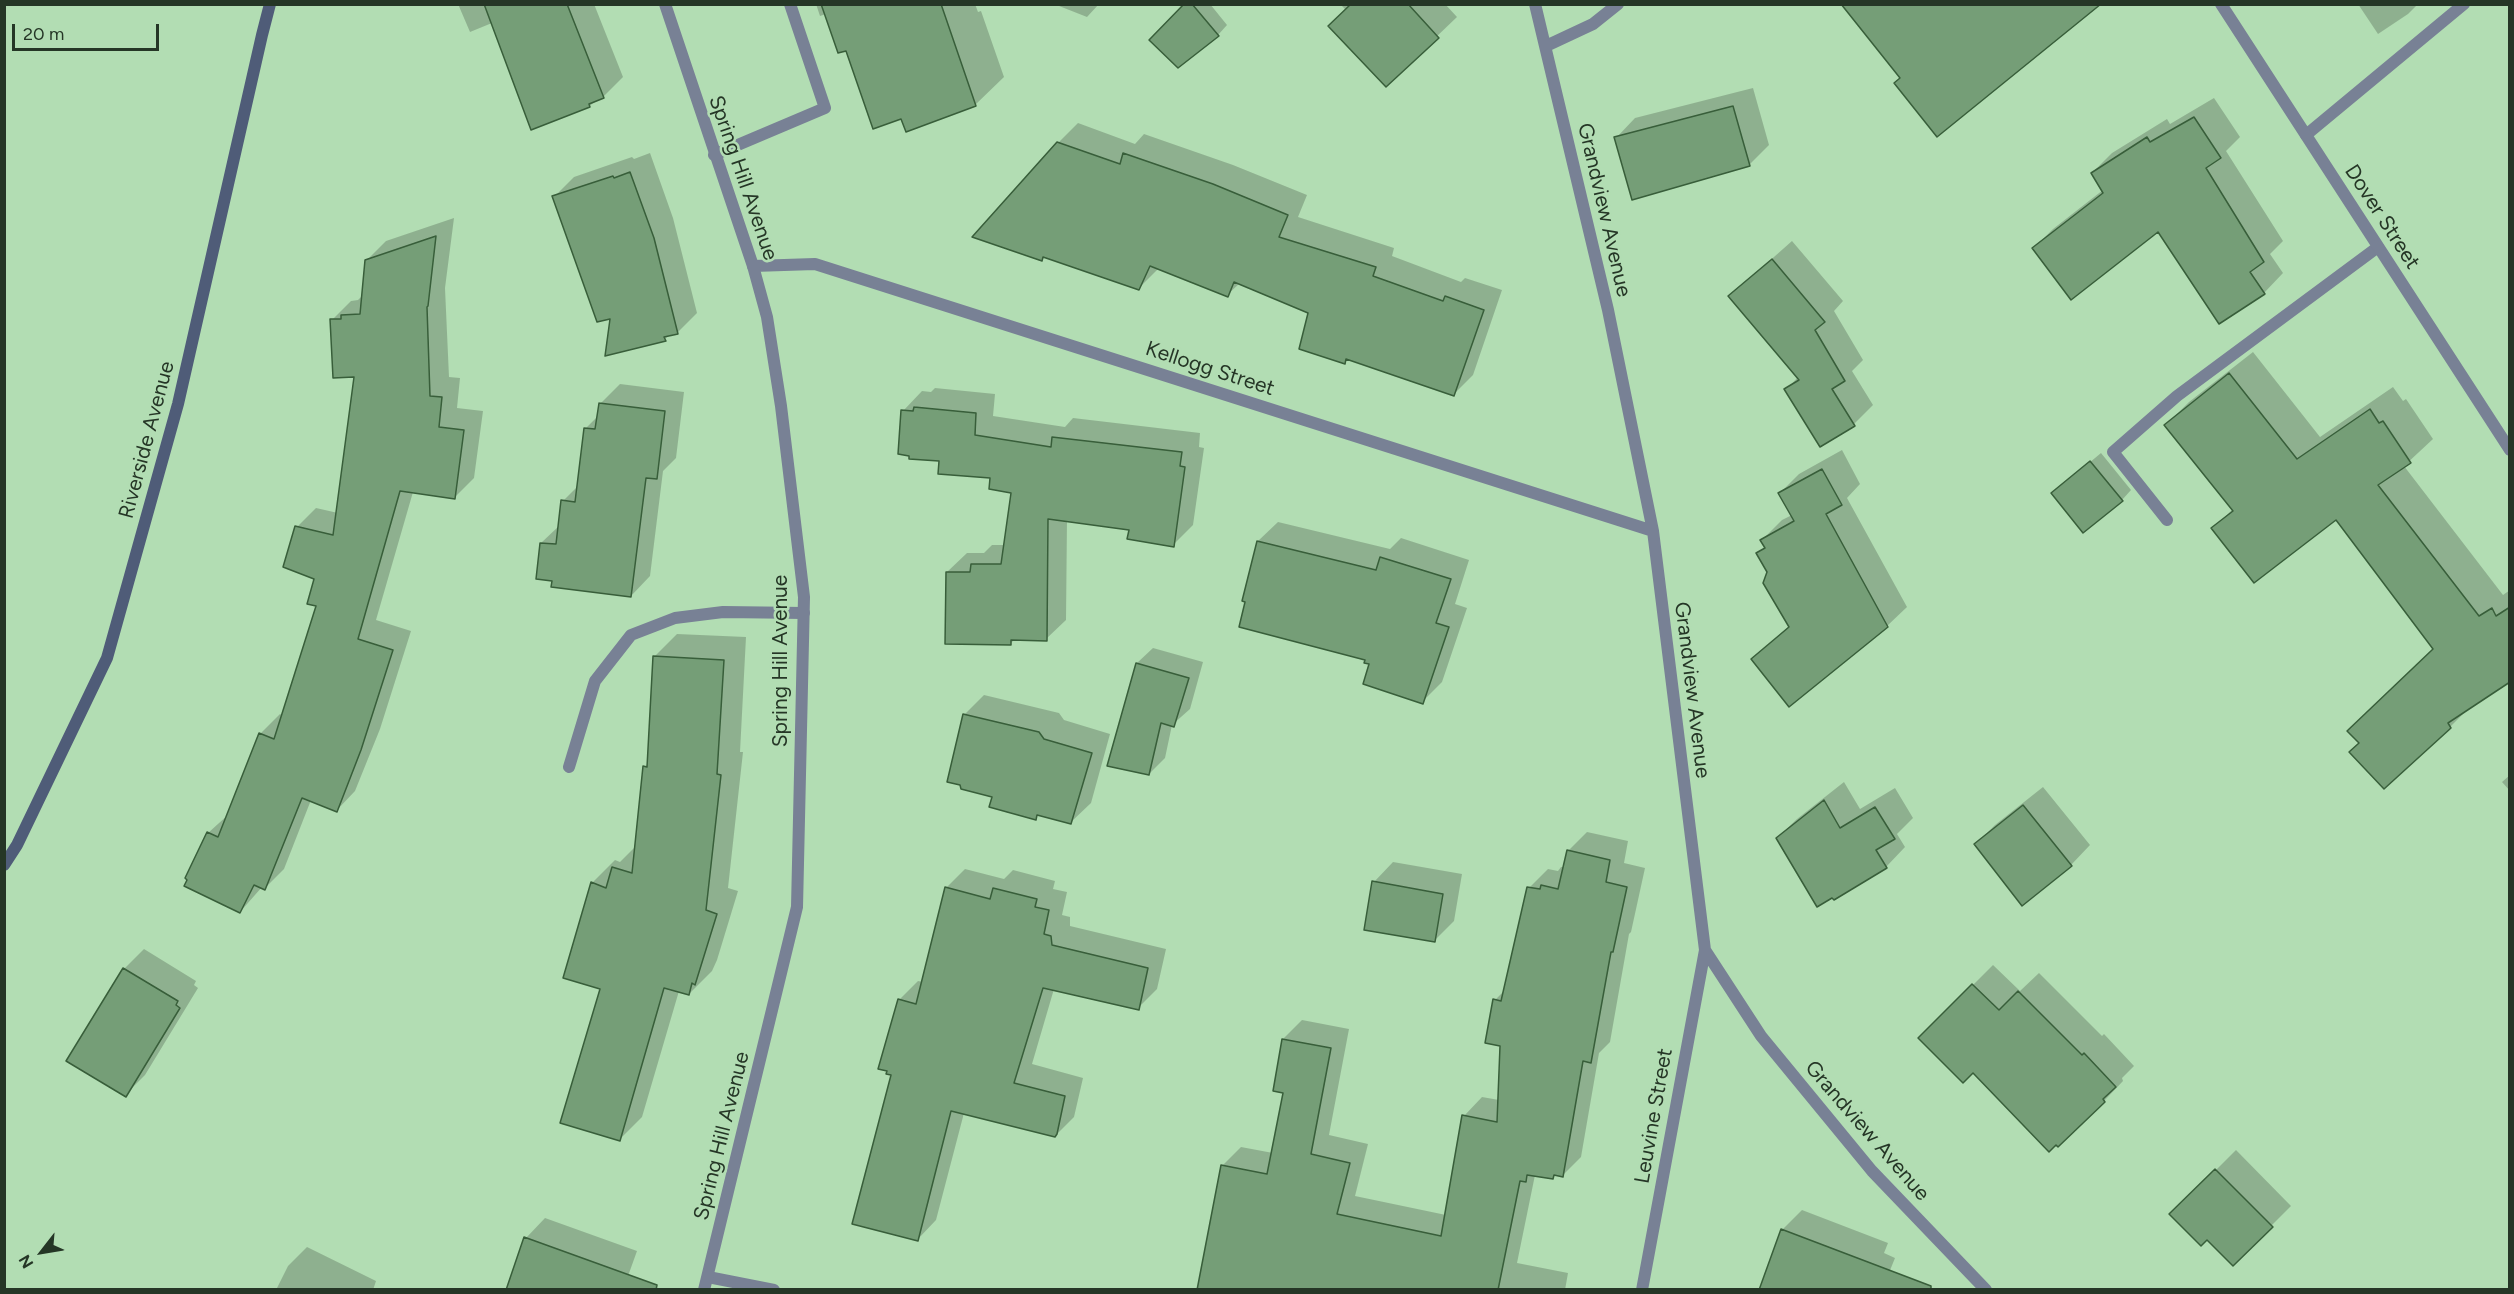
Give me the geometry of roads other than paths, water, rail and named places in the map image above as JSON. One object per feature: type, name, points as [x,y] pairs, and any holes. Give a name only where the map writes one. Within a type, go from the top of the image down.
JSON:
[{"type":"main road","name":"Riverside Avenue","points":[[4,865],[17,845],[108,658],[178,404],[270,4]]},
{"type":"street","name":"Spring Hill Avenue","points":[[665,4],[753,266],[767,317],[782,406],[804,597],[798,907],[704,1290]]},
{"type":"street","points":[[714,155],[825,108],[790,4]]},
{"type":"street","name":"Grandview Avenue","points":[[1535,4],[1608,310],[1653,531],[1705,950],[1761,1036],[1865,1163],[1986,1290]]},
{"type":"street","points":[[1546,46],[1593,24],[1618,4]]},
{"type":"street","name":"Dover Street","points":[[2222,4],[2510,450]]},
{"type":"street","points":[[2306,135],[2464,4]]},
{"type":"street","points":[[2168,520],[2114,452],[2177,396],[2378,247]]},
{"type":"street","name":"Kellogg Street","points":[[753,266],[815,264],[1653,531]]},
{"type":"street","points":[[569,767],[595,681],[631,635],[675,618],[704,614],[723,612],[804,613]]},
{"type":"street","name":"Leuvine Street","points":[[1642,1290],[1705,950]]},
{"type":"street","points":[[708,1277],[774,1290]]}]
